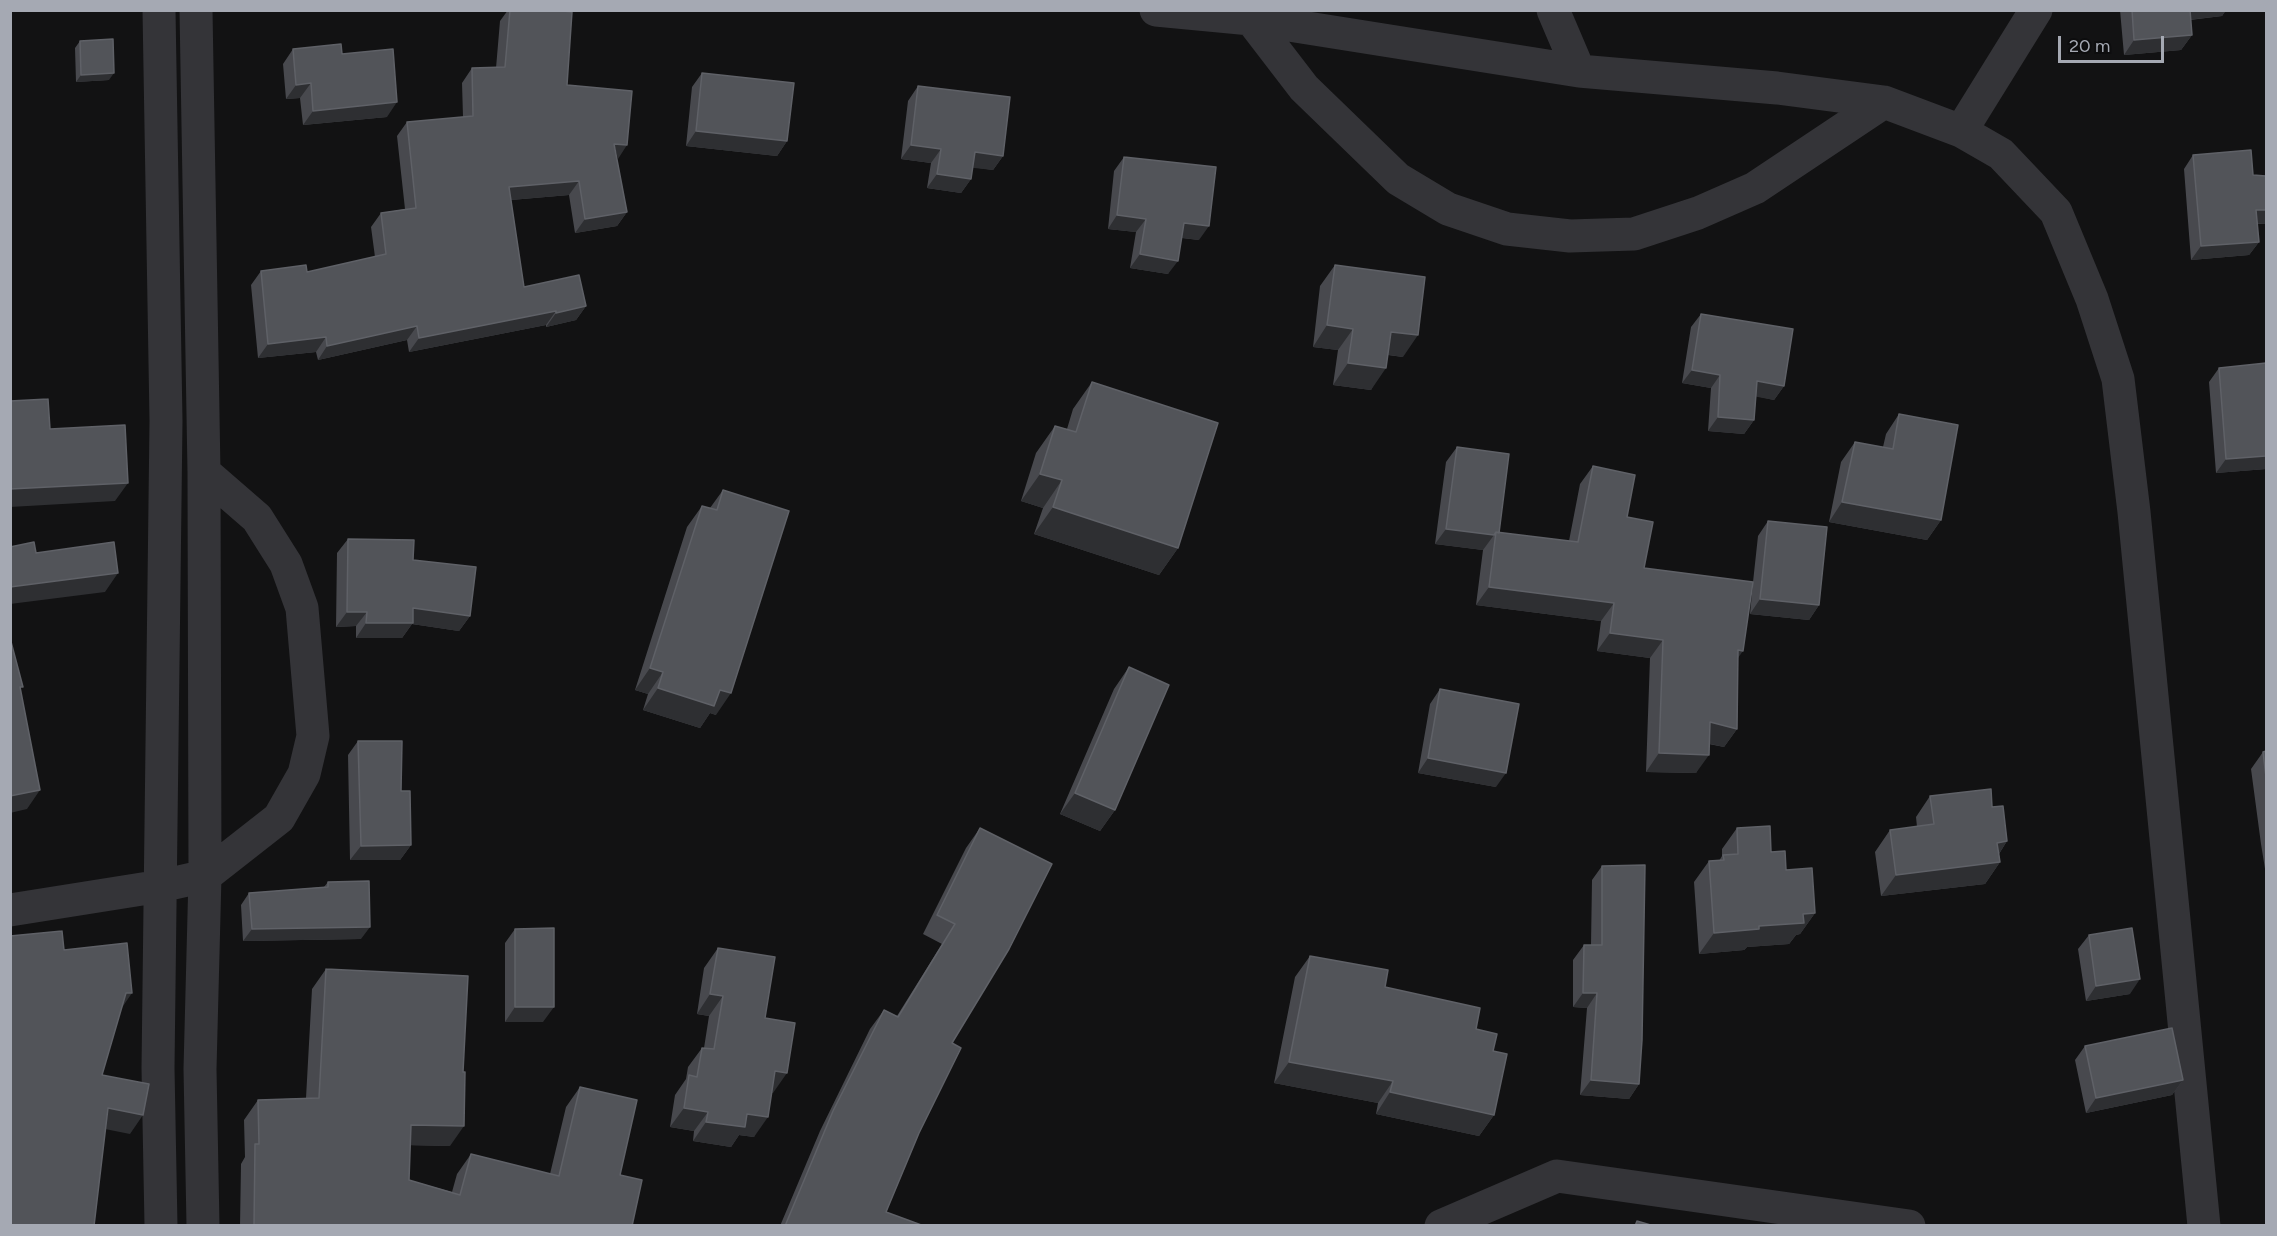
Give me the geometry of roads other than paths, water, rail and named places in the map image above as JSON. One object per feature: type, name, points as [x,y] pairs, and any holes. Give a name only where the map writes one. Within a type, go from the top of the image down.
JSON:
[{"type":"street","points":[[159,10],[166,421],[158,1068],[161,1226]]},
{"type":"street","points":[[196,10],[204,472],[204,876],[200,1069],[203,1226]]},
{"type":"street","points":[[1156,10],[1251,19],[1579,71],[1777,88],[1884,102],[1961,131],[2001,154],[2056,212],[2092,298],[2118,379],[2134,512],[2204,1226]]},
{"type":"street","points":[[1553,10],[1579,71]]},
{"type":"street","points":[[1961,131],[2036,10]]},
{"type":"street","points":[[1251,19],[1304,88],[1398,179],[1448,209],[1507,229],[1570,236],[1634,234],[1698,213],[1755,188],[1884,102]]},
{"type":"street","points":[[10,910],[161,886],[204,876],[279,818],[304,774],[313,736],[302,608],[286,564],[258,518],[204,472]]},
{"type":"street","points":[[1441,1226],[1557,1176],[1909,1226]]}]
